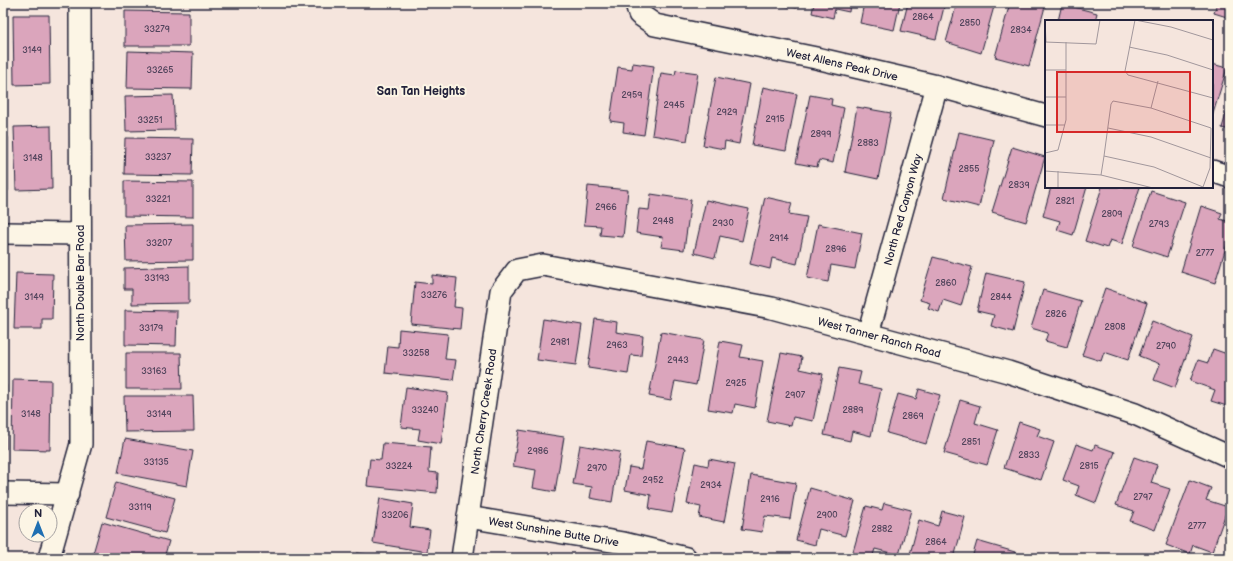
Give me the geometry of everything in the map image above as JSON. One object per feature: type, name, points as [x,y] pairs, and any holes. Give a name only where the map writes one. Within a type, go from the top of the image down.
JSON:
[{"type":"street","name":"North Double Bar Road","points":[[49,558],[81,444],[80,3]]},
{"type":"street","name":"West Allens Peak Drive","points":[[638,8],[655,25],[816,58],[936,86],[1045,116]]},
{"type":"street","name":"North Red Canyon Way","points":[[868,334],[936,86]]},
{"type":"street","points":[[1213,171],[1230,177]]},
{"type":"street","points":[[3,233],[80,234]]},
{"type":"street","name":"West Tanner Ranch Road","points":[[517,270],[542,265],[772,308],[1008,372],[1135,414],[1230,457]]},
{"type":"street","name":"North Cherry Creek Road","points":[[462,558],[501,292],[517,270]]},
{"type":"street","points":[[3,493],[68,494]]},
{"type":"street","name":"West Sunshine Butte Drive","points":[[468,517],[623,543],[686,558]]},
{"type":"building","points":[[763,3],[798,3],[797,8]]},
{"type":"building","points":[[814,3],[850,3],[849,12],[835,9],[833,18],[812,13]]},
{"type":"building","points":[[864,3],[900,3],[894,30],[860,23]]},
{"type":"building","points":[[908,3],[945,3],[936,39],[901,31]]},
{"type":"building","points":[[957,3],[995,3],[981,53],[946,42]]},
{"type":"building","points":[[1010,3],[1046,3],[1029,66],[995,57]]},
{"type":"building","points":[[1217,3],[1230,3],[1230,18],[1214,13]]},
{"type":"building","points":[[1062,4],[1097,13],[1095,20],[1058,20]]},
{"type":"building","points":[[125,11],[189,12],[189,46],[125,46]]},
{"type":"building","points":[[13,15],[49,15],[50,84],[14,85]]},
{"type":"building","points":[[3,16],[5,63],[3,63]]},
{"type":"building","points":[[128,51],[193,53],[192,89],[127,88]]},
{"type":"building","points":[[633,63],[654,66],[644,135],[623,132],[624,123],[610,121],[618,67],[632,69]]},
{"type":"building","points":[[1213,64],[1227,68],[1213,114]]},
{"type":"building","points":[[676,70],[698,73],[687,141],[652,135],[661,73],[675,75]]},
{"type":"building","points":[[716,77],[750,84],[739,144],[725,141],[724,149],[703,145]]},
{"type":"building","points":[[763,87],[797,94],[786,151],[752,145]]},
{"type":"building","points":[[173,95],[175,130],[126,131],[125,96]]},
{"type":"building","points":[[810,95],[832,99],[831,105],[844,108],[833,163],[819,160],[817,167],[796,163]]},
{"type":"building","points":[[1230,100],[1230,130],[1222,128]]},
{"type":"building","points":[[857,107],[891,113],[878,179],[845,172]]},
{"type":"building","points":[[51,126],[52,189],[16,190],[14,127]]},
{"type":"building","points":[[959,132],[994,140],[979,207],[944,198]]},
{"type":"building","points":[[3,137],[8,137],[8,191],[3,191]]},
{"type":"building","points":[[125,138],[193,139],[192,175],[124,174]]},
{"type":"building","points":[[1012,147],[1045,157],[1026,222],[992,212]]},
{"type":"building","points":[[124,181],[193,182],[193,217],[124,216]]},
{"type":"building","points":[[588,186],[628,190],[623,237],[600,235],[601,226],[584,225]]},
{"type":"building","points":[[1051,188],[1087,188],[1073,235],[1057,230],[1060,221],[1043,216]]},
{"type":"building","points":[[1102,188],[1140,188],[1122,244],[1110,240],[1107,248],[1085,241]]},
{"type":"building","points":[[1151,191],[1185,202],[1167,257],[1133,246]]},
{"type":"building","points":[[651,194],[691,200],[684,250],[661,247],[663,237],[636,233],[639,209],[649,210]]},
{"type":"building","points":[[765,197],[792,203],[789,214],[807,217],[797,264],[772,258],[770,269],[750,264]]},
{"type":"building","points":[[706,200],[749,209],[742,241],[720,236],[715,258],[694,253]]},
{"type":"building","points":[[1201,206],[1222,213],[1220,219],[1230,222],[1230,234],[1215,283],[1181,272]]},
{"type":"building","points":[[193,224],[193,260],[126,261],[125,225]]},
{"type":"building","points":[[818,224],[862,233],[855,269],[831,265],[828,282],[807,278]]},
{"type":"building","points":[[933,257],[972,267],[961,306],[943,300],[939,312],[928,308],[930,303],[920,300]]},
{"type":"building","points":[[189,266],[189,303],[132,304],[132,289],[124,289],[124,268]]},
{"type":"building","points":[[16,273],[53,274],[52,319],[42,319],[42,329],[14,329]]},
{"type":"building","points":[[986,273],[1025,282],[1013,332],[991,326],[994,315],[977,311]]},
{"type":"building","points":[[3,274],[4,274],[3,338]]},
{"type":"building","points":[[432,275],[457,278],[454,307],[462,308],[460,329],[411,324],[415,282],[432,284]]},
{"type":"building","points":[[1105,288],[1147,303],[1128,360],[1104,352],[1101,361],[1082,355]]},
{"type":"building","points":[[1043,290],[1081,301],[1067,347],[1045,341],[1048,333],[1031,328]]},
{"type":"building","points":[[125,310],[177,311],[176,346],[125,345]]},
{"type":"building","points":[[543,319],[582,325],[576,365],[537,360]]},
{"type":"building","points":[[595,319],[617,322],[616,332],[643,336],[641,356],[631,355],[628,374],[588,368]]},
{"type":"building","points":[[1152,321],[1193,337],[1175,388],[1154,380],[1160,364],[1139,356]]},
{"type":"building","points":[[399,329],[448,334],[445,359],[456,360],[453,380],[385,373],[388,346],[398,347]]},
{"type":"building","points":[[661,332],[704,340],[696,385],[675,381],[671,400],[649,396]]},
{"type":"building","points":[[720,341],[743,345],[740,357],[763,361],[755,408],[735,404],[733,413],[708,409]]},
{"type":"building","points":[[1213,349],[1230,355],[1230,407],[1211,401],[1215,390],[1190,381],[1198,360],[1208,363]]},
{"type":"building","points":[[126,353],[181,353],[182,389],[126,389]]},
{"type":"building","points":[[781,353],[802,357],[800,369],[823,374],[813,421],[793,417],[791,426],[767,421]]},
{"type":"building","points":[[839,368],[861,372],[858,384],[881,389],[871,436],[852,431],[850,441],[824,435]]},
{"type":"building","points":[[13,379],[51,380],[50,450],[12,449]]},
{"type":"building","points":[[3,385],[6,385],[6,449],[3,449]]},
{"type":"building","points":[[406,387],[448,393],[441,444],[418,440],[420,429],[401,427]]},
{"type":"building","points":[[919,389],[940,395],[926,444],[887,433],[898,394],[916,399]]},
{"type":"building","points":[[124,396],[193,396],[194,431],[125,432]]},
{"type":"building","points":[[960,400],[980,406],[975,423],[998,430],[987,465],[944,453]]},
{"type":"building","points":[[1019,422],[1040,429],[1037,436],[1054,442],[1041,480],[1004,468]]},
{"type":"building","points":[[519,430],[564,437],[555,492],[533,488],[536,470],[513,466]]},
{"type":"building","points":[[125,439],[193,451],[187,486],[118,473]]},
{"type":"building","points":[[646,441],[685,448],[672,513],[649,509],[651,495],[625,490],[629,467],[641,469]]},
{"type":"building","points":[[383,443],[431,447],[429,472],[438,473],[437,493],[367,486],[370,459],[381,460]]},
{"type":"building","points":[[1076,444],[1093,450],[1095,445],[1115,452],[1096,503],[1076,495],[1079,486],[1063,480]]},
{"type":"building","points":[[580,445],[620,452],[612,502],[590,498],[592,487],[573,484]]},
{"type":"building","points":[[1134,457],[1157,465],[1151,483],[1170,489],[1155,530],[1130,521],[1134,511],[1116,505]]},
{"type":"building","points":[[709,459],[735,464],[724,522],[699,517],[701,507],[687,504],[695,463],[708,466]]},
{"type":"building","points":[[751,475],[796,483],[790,519],[765,516],[762,532],[742,529]]},
{"type":"building","points":[[1190,480],[1211,488],[1206,500],[1228,507],[1212,552],[1193,545],[1190,554],[1166,545]]},
{"type":"building","points":[[116,482],[175,498],[165,533],[106,517]]},
{"type":"building","points":[[810,488],[855,501],[845,536],[819,529],[815,545],[796,540]]},
{"type":"building","points":[[380,498],[413,504],[410,527],[430,530],[427,552],[373,543]]},
{"type":"building","points":[[884,503],[911,510],[899,555],[875,549],[872,558],[861,558],[852,555],[866,506],[882,510]]},
{"type":"building","points":[[942,511],[965,517],[954,558],[909,558],[919,520],[938,526]]},
{"type":"building","points":[[102,522],[169,541],[164,558],[92,557]]},
{"type":"building","points":[[3,529],[5,529],[6,558],[3,558]]},
{"type":"building","points":[[977,541],[1015,552],[1014,558],[972,558]]},
{"type":"building","points":[[357,553],[389,558],[357,558]]},
{"type":"district","name":"San Tan Heights","points":[[421,91]]}]
